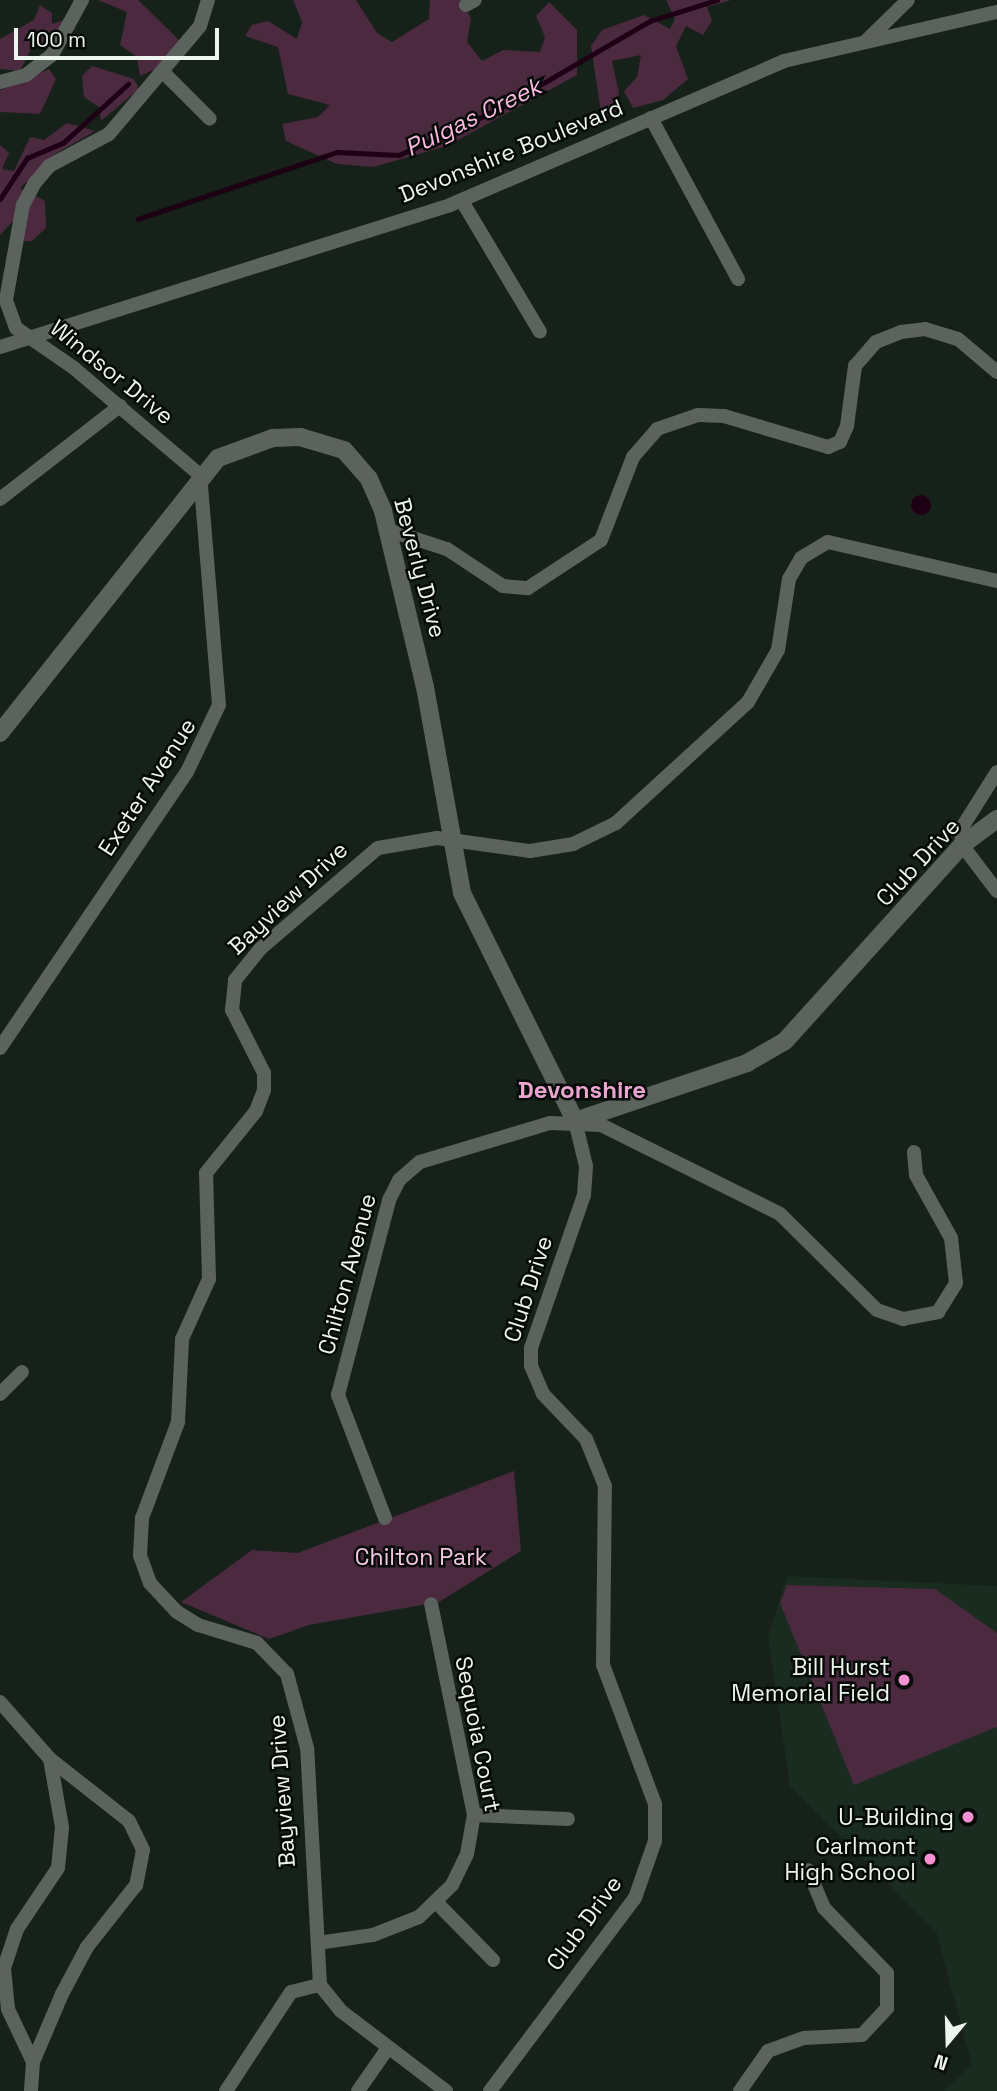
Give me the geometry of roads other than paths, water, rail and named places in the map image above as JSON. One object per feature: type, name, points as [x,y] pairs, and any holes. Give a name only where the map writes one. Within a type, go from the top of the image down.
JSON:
[{"type":"street","points":[[0,82],[26,75],[52,55],[82,0]]},
{"type":"street","points":[[0,314],[6,300],[23,205],[34,184],[48,166],[109,134],[200,26],[208,0]]},
{"type":"street","points":[[867,40],[908,0]]},
{"type":"street","name":"Devonshire Boulevard","points":[[0,347],[462,201],[784,61],[997,12]]},
{"type":"street","points":[[163,72],[209,119]]},
{"type":"street","points":[[651,118],[738,279]]},
{"type":"street","points":[[462,201],[540,332]]},
{"type":"street","name":"Windsor Drive","points":[[6,300],[16,328],[34,338],[120,405],[200,475]]},
{"type":"street","points":[[388,530],[447,549],[503,586],[528,589],[601,540],[633,457],[657,429],[698,415],[724,416],[828,447],[841,442],[855,366],[876,342],[901,332],[925,330],[958,339],[997,372]]},
{"type":"street","points":[[0,499],[120,405]]},
{"type":"street","name":"Beverly Drive","points":[[0,733],[187,503],[200,475],[218,458],[254,442],[300,437],[330,443],[369,479],[388,530],[425,687],[450,838],[476,929],[575,1121]]},
{"type":"street","name":"Exeter Avenue","points":[[0,1048],[214,726],[220,685],[200,475]]},
{"type":"street","name":"Bayview Drive","points":[[320,1985],[307,1748],[293,1685],[266,1649],[198,1625],[158,1593],[140,1556],[140,1528],[175,1436],[182,1339],[209,1279],[206,1173],[256,1111],[264,1090],[264,1073],[232,1010],[235,980],[260,949],[370,853],[400,842],[450,838],[530,852],[573,844],[616,823],[748,702],[778,650],[789,579],[801,558],[828,542],[997,581]]},
{"type":"street","points":[[997,772],[966,816],[962,845],[997,891]]},
{"type":"street","name":"Club Drive","points":[[490,2091],[635,1898],[655,1847],[654,1804],[603,1665],[603,1478],[586,1439],[539,1388],[530,1357],[584,1195],[586,1166],[575,1121],[747,1063],[785,1041],[962,845],[997,819]]},
{"type":"street","points":[[575,1121],[611,1128],[780,1214],[877,1310],[903,1319],[938,1312],[956,1283],[951,1238],[916,1175],[915,1152]]},
{"type":"street","name":"Chilton Avenue","points":[[385,1518],[338,1395],[394,1189],[420,1163],[575,1121]]},
{"type":"street","points":[[0,1394],[22,1372]]},
{"type":"street","name":"Sequoia Court","points":[[318,1944],[389,1931],[437,1903],[464,1863],[474,1815],[431,1604]]},
{"type":"street","points":[[0,1702],[50,1759],[129,1821],[143,1850],[136,1885],[87,1947],[33,2062],[31,2091]]},
{"type":"street","points":[[33,2062],[8,2009],[4,1968],[17,1930],[58,1868],[62,1827],[50,1759]]},
{"type":"street","points":[[474,1815],[568,1819]]},
{"type":"street","points":[[740,2091],[768,2051],[804,2038],[862,2035],[887,2008],[887,1973],[824,1908],[808,1870]]},
{"type":"street","points":[[437,1903],[493,1960]]},
{"type":"street","points":[[226,2091],[291,1992],[320,1985],[329,2000],[446,2091]]},
{"type":"street","points":[[358,2091],[388,2048]]},
{"type":"waterway","name":"Pulgas Creek","points":[[138,219],[337,152],[399,155],[497,110],[650,21],[717,0]]},
{"type":"waterway","name":"Pulgas Creek","points":[[0,199],[27,158],[63,143],[128,84]]},
{"type":"place","name":"Bill Hurst Memorial Field","points":[[904,1680]]},
{"type":"place","name":"U-Building","points":[[968,1817]]},
{"type":"place","name":"Carlmont High School","points":[[930,1859]]},
{"type":"district","name":"Devonshire","points":[[582,1090]]},
{"type":"park label","name":"Chilton Park","points":[[421,1557]]}]
